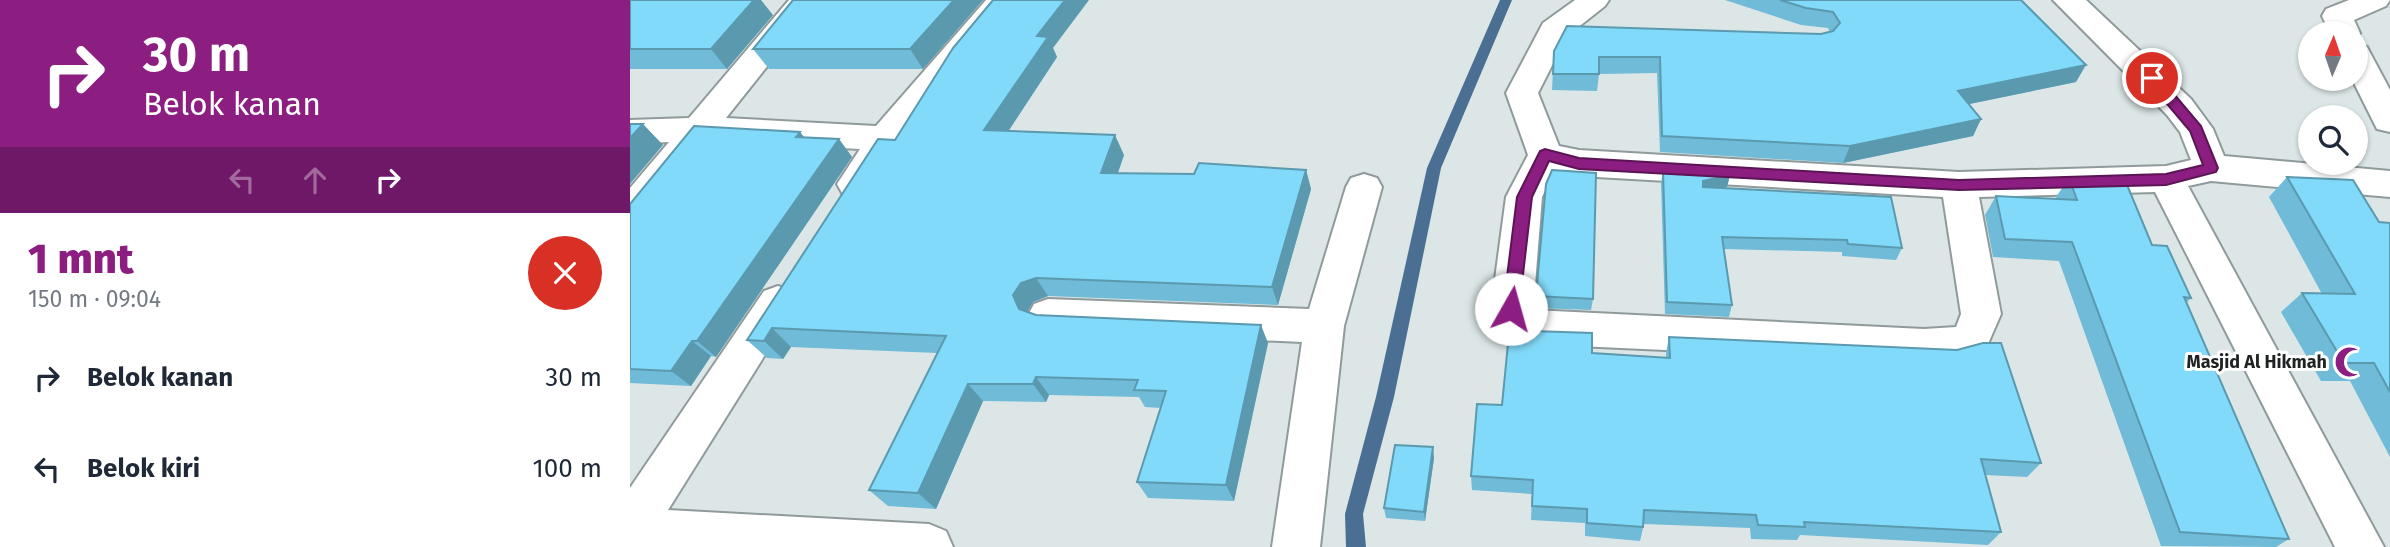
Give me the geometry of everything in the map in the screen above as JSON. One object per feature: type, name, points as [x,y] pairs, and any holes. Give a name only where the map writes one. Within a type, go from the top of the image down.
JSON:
[{"type":"street","points":[[833,218],[885,138],[1002,0]]},
{"type":"street","points":[[2068,0],[2152,78],[2179,107],[2196,129],[2211,168]]},
{"type":"street","points":[[2339,21],[2337,16],[2375,0]]},
{"type":"street","points":[[760,3],[802,3]]},
{"type":"street","points":[[630,213],[802,3]]},
{"type":"street","points":[[1595,16],[1554,30],[1522,93],[1545,155],[1524,197],[1511,309],[1519,323],[1533,327],[1924,346],[1969,341],[1981,314],[1959,185]]},
{"type":"street","points":[[2368,78],[2389,121]]},
{"type":"street","points":[[630,132],[701,129],[885,138]]},
{"type":"street","points":[[1545,155],[1579,163],[1959,185],[2166,179],[2211,168],[2390,184]]},
{"type":"street","points":[[2166,179],[2360,547]]},
{"type":"street","points":[[1296,547],[1324,326],[1364,187]]},
{"type":"street","points":[[795,275],[630,529],[929,547]]},
{"type":"street","points":[[1048,315],[1324,326]]},
{"type":"building","points":[[630,0],[754,0],[711,49],[630,49]]},
{"type":"building","points":[[793,0],[954,0],[910,49],[753,49]]},
{"type":"building","points":[[993,0],[1065,0],[1037,36],[1048,37],[984,130],[1115,135],[1101,173],[1194,174],[1199,163],[1306,170],[1272,287],[1036,278],[1021,283],[1013,295],[1019,309],[1036,315],[1261,325],[1226,485],[1137,482],[1166,391],[1134,390],[1138,380],[1036,377],[1033,384],[968,384],[918,493],[869,490],[946,336],[772,328],[764,341],[747,340],[878,139],[895,140],[953,48]]},
{"type":"building","points":[[1780,0],[2021,0],[2086,65],[1958,91],[1981,119],[1850,146],[1662,136],[1660,57],[1599,57],[1599,74],[1553,74],[1554,51],[1567,26],[1821,34],[1833,31],[1840,23],[1833,12]]},
{"type":"building","points":[[630,124],[643,124],[630,138]]},
{"type":"building","points":[[694,126],[800,132],[796,137],[839,139],[697,341],[692,341],[671,371],[630,369],[630,204]]},
{"type":"building","points":[[1552,170],[1596,173],[1593,299],[1536,296],[1546,184]]},
{"type":"building","points":[[1663,171],[1730,175],[1703,181],[1703,187],[1891,197],[1902,248],[1848,244],[1847,240],[1722,237],[1732,305],[1667,302]]},
{"type":"building","points":[[2287,177],[2353,180],[2379,222],[2390,223],[2390,392],[2374,363],[2344,363],[2302,293],[2355,294]]},
{"type":"building","points":[[2069,178],[2125,180],[2152,245],[2167,246],[2191,298],[2184,297],[2289,539],[2180,532],[2072,242],[2005,239],[1996,196],[2077,200]]},
{"type":"building","points":[[1510,323],[1533,331],[1592,333],[1592,353],[1670,358],[1669,337],[1957,350],[1983,343],[2001,343],[2041,463],[1981,459],[2001,532],[1804,522],[1805,527],[1758,525],[1756,515],[1644,510],[1643,527],[1587,523],[1587,509],[1532,506],[1533,480],[1471,476],[1477,404],[1502,405]]},
{"type":"building","points":[[1395,445],[1433,447],[1424,512],[1384,508]]},
{"type":"waterway","points":[[1356,547],[1354,514],[1385,397],[1434,168],[1506,0]]},
{"type":"place","name":"Masjid Al Hikmah","points":[[2350,362]]},
{"type":"route","points":[[1511,309],[1524,197],[1545,155],[1579,163],[1959,185],[2166,179],[2211,168],[2196,129],[2152,78]]}]
